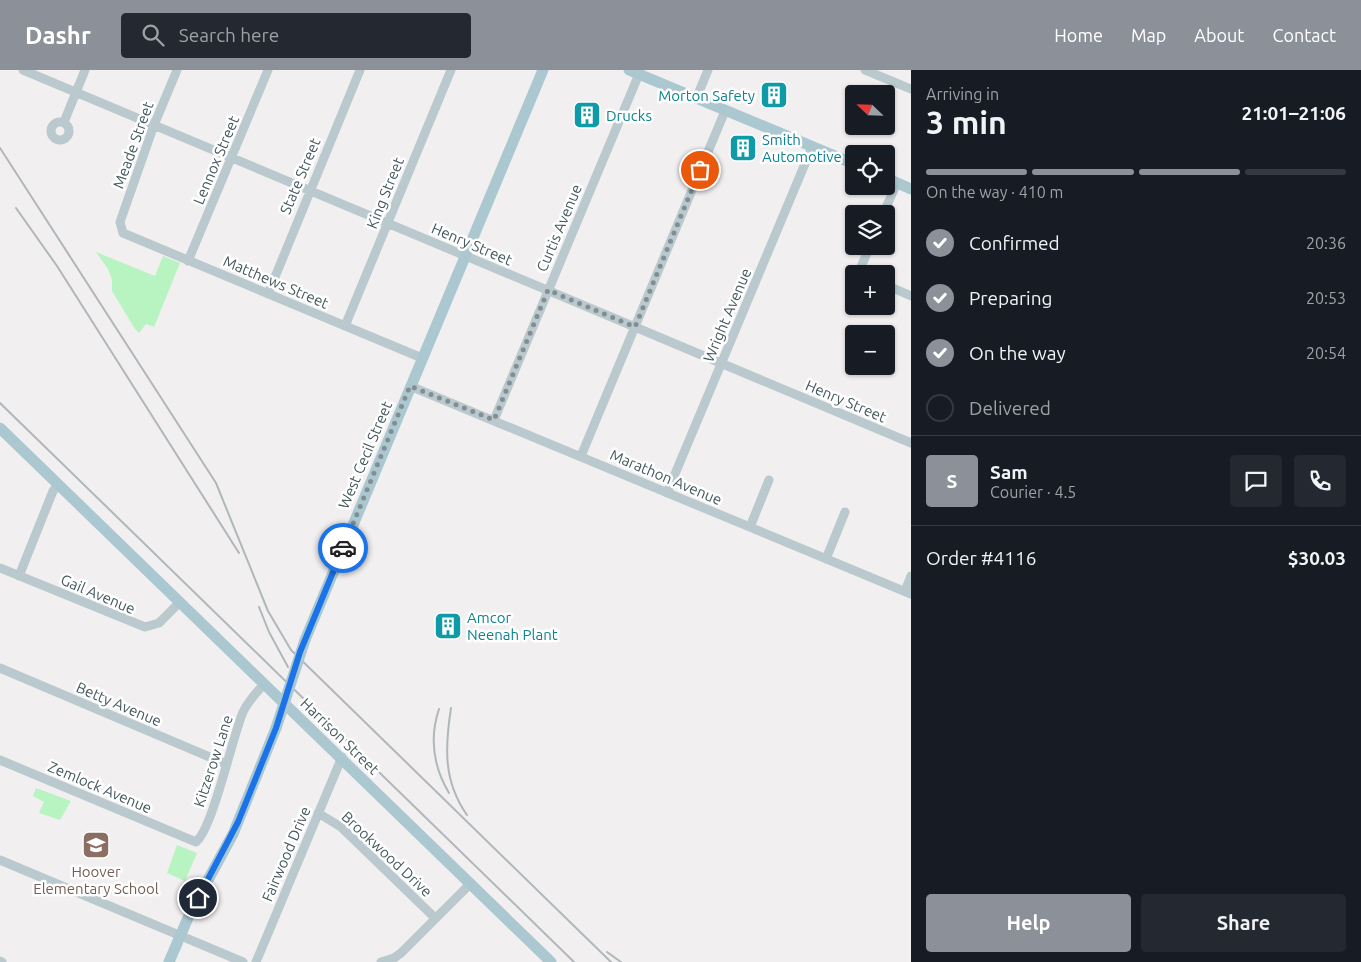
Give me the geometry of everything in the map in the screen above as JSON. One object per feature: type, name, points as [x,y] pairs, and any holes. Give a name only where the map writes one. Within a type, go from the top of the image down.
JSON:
[{"type":"main road","name":"West Cecil Street","points":[[169,962],[204,885],[233,834],[276,728],[304,640],[543,70]]},
{"type":"main road","points":[[634,72],[845,160]]},
{"type":"main road","points":[[895,182],[911,189]]},
{"type":"main road","name":"Harrison Street","points":[[0,428],[342,757],[551,962]]},
{"type":"street","name":"Henry Street","points":[[23,70],[911,443]]},
{"type":"street","points":[[64,122],[85,70]]},
{"type":"street","name":"Meade Street","points":[[121,230],[120,222],[154,125],[177,70]]},
{"type":"street","name":"Lennox Street","points":[[188,261],[268,70]]},
{"type":"street","name":"State Street","points":[[268,294],[309,190],[360,70]]},
{"type":"street","name":"King Street","points":[[345,326],[451,70]]},
{"type":"street","points":[[696,98],[708,70]]},
{"type":"street","points":[[866,70],[911,89]]},
{"type":"street","name":"Curtis Avenue","points":[[494,420],[548,290],[634,72]]},
{"type":"street","points":[[581,456],[725,110]]},
{"type":"street","name":"Wright Avenue","points":[[667,493],[812,147]]},
{"type":"street","name":"Matthews Street","points":[[121,230],[129,237],[422,358]]},
{"type":"street","points":[[895,289],[911,296]]},
{"type":"street","name":"Marathon Avenue","points":[[410,386],[908,592]]},
{"type":"street","points":[[750,527],[769,480]]},
{"type":"street","points":[[19,576],[53,491],[58,485]]},
{"type":"street","points":[[826,559],[845,512]]},
{"type":"street","name":"Gail Avenue","points":[[0,568],[144,627],[159,623],[180,602]]},
{"type":"street","points":[[908,592],[911,576]]},
{"type":"street","name":"Betty Avenue","points":[[0,668],[226,764]]},
{"type":"street","name":"Kitzerow Lane","points":[[189,840],[196,842],[201,836],[213,808],[244,711],[264,684]]},
{"type":"street","name":"Fairwood Drive","points":[[256,962],[342,757]]},
{"type":"street","name":"Zemlock Avenue","points":[[0,760],[189,840]]},
{"type":"street","name":"Brookwood Drive","points":[[318,813],[341,827],[435,918]]},
{"type":"street","points":[[0,860],[243,962]]},
{"type":"street","points":[[381,962],[396,957],[471,883]]},
{"type":"green space","points":[[96,252],[155,276],[163,256],[180,263],[154,327],[146,324],[139,333],[135,329],[112,291],[112,280],[108,269]]},
{"type":"green space","points":[[36,788],[71,801],[60,820],[39,813],[44,802],[33,796]]},
{"type":"green space","points":[[177,845],[197,853],[185,881],[167,873]]},
{"type":"railway","points":[[0,148],[216,483],[268,611],[291,650],[611,962]]},
{"type":"railway","points":[[16,208],[57,266],[239,553]]},
{"type":"railway","points":[[0,403],[574,962]]},
{"type":"railway","points":[[259,607],[269,632],[288,667]]},
{"type":"railway","points":[[451,708],[447,750],[448,763],[454,789],[467,815]]},
{"type":"railway","points":[[439,709],[434,731],[434,752],[439,773],[449,793]]},
{"type":"railway","points":[[607,952],[621,962]]},
{"type":"way so far","points":[[343,548],[410,386],[494,420],[548,290],[635,327],[700,170]]},
{"type":"place","name":"Morton Safety","points":[[774,95]]},
{"type":"place","name":"Drucks","points":[[587,115]]},
{"type":"place","name":"Smith Automotive","points":[[743,148]]},
{"type":"place","name":"Amcor Neenah Plant","points":[[448,626]]},
{"type":"place","name":"Hoover Elementary School","points":[[96,845]]},
{"type":"route","points":[[198,898],[238,822],[276,728],[300,652],[343,548]]}]
